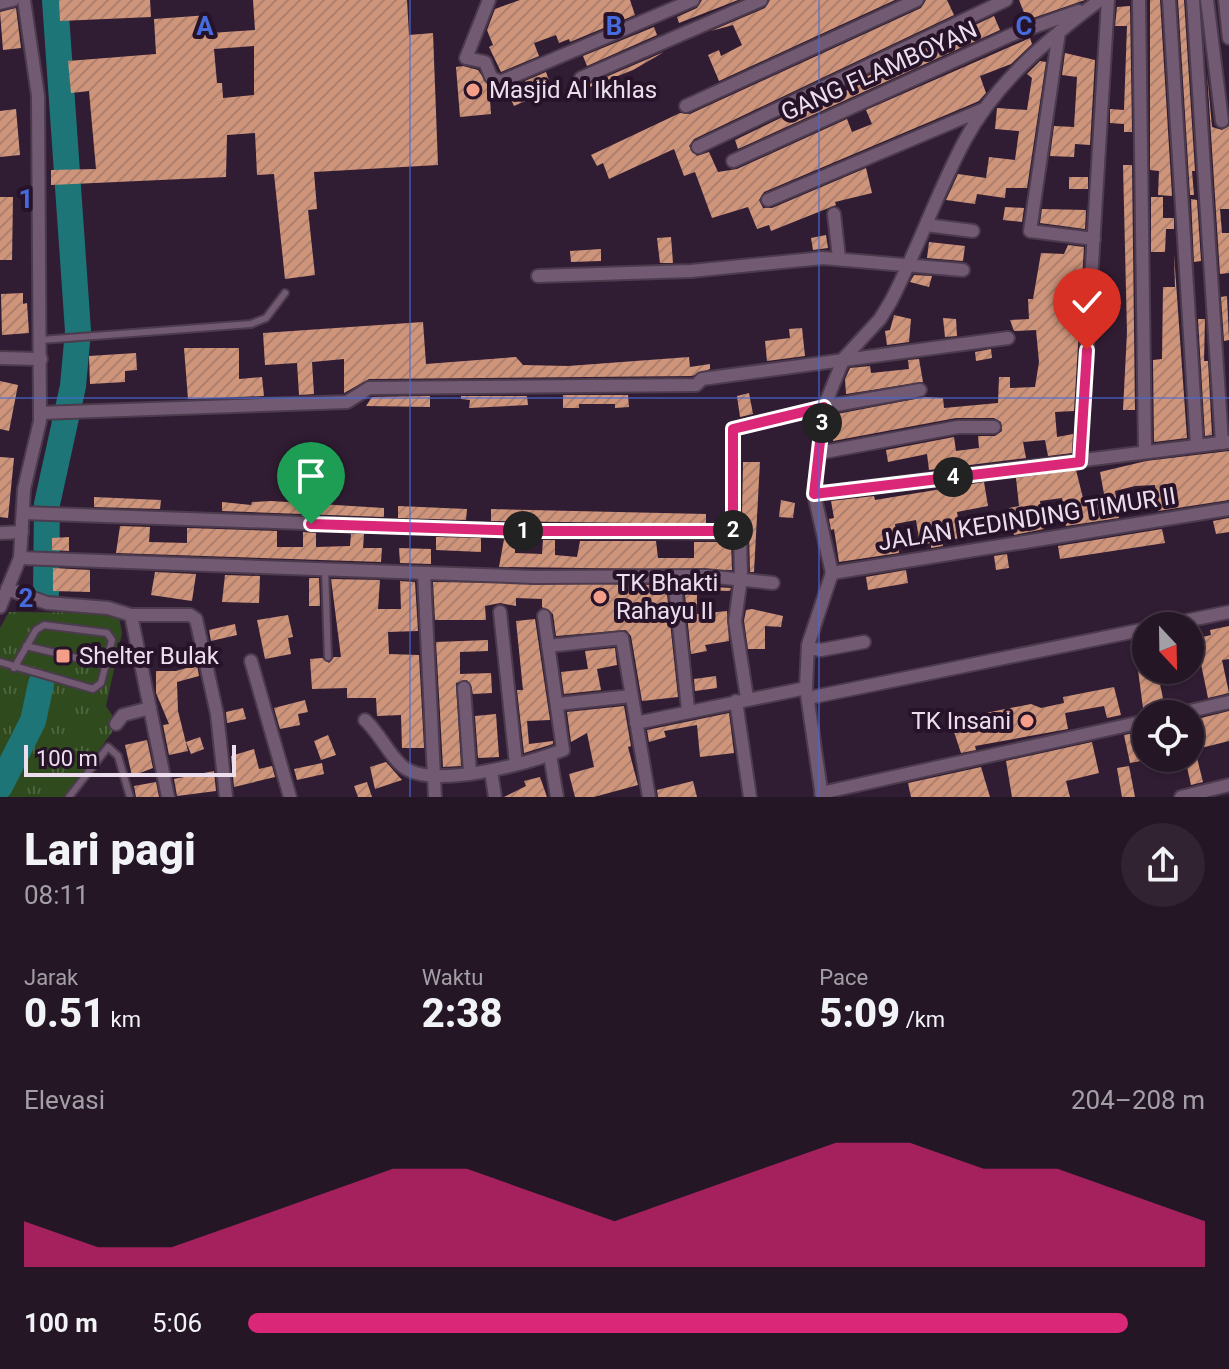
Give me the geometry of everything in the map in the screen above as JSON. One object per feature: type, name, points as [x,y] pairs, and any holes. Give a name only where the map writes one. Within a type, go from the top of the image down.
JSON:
[{"type":"street","points":[[0,3],[13,0]]},
{"type":"street","points":[[0,607],[26,558],[22,532],[46,413],[41,359],[38,96],[24,0]]},
{"type":"street","points":[[489,0],[466,58],[483,61],[491,77],[500,82],[693,0]]},
{"type":"street","points":[[581,78],[761,0]]},
{"type":"street","points":[[686,106],[917,0]]},
{"type":"street","points":[[698,147],[1006,0]]},
{"type":"street","points":[[1080,462],[1108,0]]},
{"type":"street","points":[[1139,0],[1145,452]]},
{"type":"street","points":[[1169,0],[1197,446]]},
{"type":"street","points":[[814,494],[1225,443],[1193,0]]},
{"type":"street","points":[[1207,0],[1222,121]]},
{"type":"street","points":[[1225,0],[1229,38]]},
{"type":"street","points":[[1095,4],[1059,32],[1009,79],[984,109],[965,139],[911,263],[880,319],[844,358],[824,407],[814,494],[832,573],[808,648],[807,693],[821,795],[1132,724]]},
{"type":"street","name":"GANG FLAMBOYAN","points":[[733,161],[1011,35],[1095,4]]},
{"type":"street","points":[[1059,32],[1030,231],[1094,239]]},
{"type":"street","points":[[768,200],[984,109]]},
{"type":"street","points":[[834,214],[839,258]]},
{"type":"street","points":[[926,225],[973,231]]},
{"type":"street","points":[[538,276],[691,271],[839,258],[963,270]]},
{"type":"street","points":[[46,413],[347,402],[369,388],[699,382],[844,358],[1008,338]]},
{"type":"street","points":[[0,358],[41,359]]},
{"type":"street","points":[[733,531],[733,429],[824,407],[920,390]]},
{"type":"street","points":[[819,453],[958,427],[994,427]]},
{"type":"street","name":"JALAN KEDINDING TIMUR II","points":[[832,573],[1229,509]]},
{"type":"street","points":[[28,513],[523,531],[733,531],[741,535],[741,578],[735,621],[750,797]]},
{"type":"street","points":[[0,533],[22,532]]},
{"type":"street","points":[[26,558],[424,574],[741,578],[773,583]]},
{"type":"street","points":[[424,574],[435,797]]},
{"type":"street","points":[[674,577],[688,709]]},
{"type":"street","points":[[7,589],[47,603],[108,608],[131,615],[190,615],[196,619],[217,714],[226,797]]},
{"type":"street","points":[[500,612],[516,764]]},
{"type":"street","points":[[1204,617],[1229,612]]},
{"type":"street","points":[[131,615],[168,797]]},
{"type":"street","points":[[365,720],[400,765],[433,776],[491,771],[563,750],[544,616]]},
{"type":"street","points":[[636,723],[688,709],[807,693],[1132,632]]},
{"type":"street","points":[[548,646],[621,637],[649,797]]},
{"type":"street","points":[[808,648],[821,650],[864,642]]},
{"type":"street","points":[[251,661],[290,797]]},
{"type":"street","points":[[464,688],[470,772]]},
{"type":"street","points":[[558,704],[631,696]]},
{"type":"street","points":[[1204,708],[1229,702]]},
{"type":"street","points":[[116,724],[123,715],[150,708]]},
{"type":"street","points":[[550,755],[557,797]]},
{"type":"street","points":[[491,771],[495,797]]},
{"type":"street","points":[[1181,797],[1229,785]]},
{"type":"lane","points":[[41,340],[251,324],[266,318],[285,293]]},
{"type":"lane","points":[[325,570],[328,657]]},
{"type":"lane","points":[[0,662],[14,668],[93,689],[101,683],[112,640],[107,633],[44,625],[36,630],[14,668]]},
{"type":"lane","points":[[26,646],[106,665]]},
{"type":"lane","points":[[69,797],[108,747],[118,756],[130,797]]},
{"type":"green space","points":[[9,612],[118,613],[122,633],[106,706],[118,724],[65,797],[0,797],[0,628]]},
{"type":"building","points":[[59,0],[150,0],[151,17],[60,21]]},
{"type":"building","points":[[253,0],[407,0],[409,35],[433,33],[438,165],[314,172],[317,209],[308,210],[315,275],[285,279],[274,174],[257,175],[255,133],[227,135],[226,177],[51,185],[51,170],[96,169],[89,91],[71,93],[68,61],[156,54],[154,19],[209,15],[210,33],[255,30]],"holes":[[[254,46],[254,95],[223,98],[222,83],[217,83],[214,49]]]},
{"type":"building","points":[[520,0],[630,0],[635,15],[570,42],[569,39],[559,43],[556,35],[534,43],[539,56],[501,72],[489,47],[493,45],[487,30],[495,9]]},
{"type":"building","points":[[702,0],[738,0],[679,23],[677,17],[697,8]]},
{"type":"building","points":[[770,0],[895,0],[719,81],[708,55],[719,50],[721,56],[742,45],[733,25],[711,31],[765,8]]},
{"type":"building","points":[[926,0],[947,0],[954,15],[694,139],[689,146],[697,156],[709,152],[718,172],[737,169],[847,119],[852,132],[872,124],[866,110],[1030,38],[1032,44],[1011,64],[980,76],[986,93],[979,101],[764,192],[759,200],[763,208],[772,208],[866,168],[872,193],[835,202],[836,205],[771,231],[769,225],[757,229],[748,207],[712,218],[695,172],[684,176],[674,149],[609,179],[603,163],[597,166],[591,155],[680,113],[690,114],[921,8]]},
{"type":"building","points":[[1019,0],[1085,0],[1027,20]]},
{"type":"building","points":[[1150,0],[1160,0],[1172,196],[1158,195],[1159,171],[1150,170]]},
{"type":"building","points":[[1178,0],[1184,0],[1194,195],[1190,195]]},
{"type":"building","points":[[1130,6],[1132,132],[1124,132],[1124,124],[1110,123],[1110,109],[1124,110],[1127,26],[1115,26],[1117,7]]},
{"type":"building","points":[[16,8],[21,48],[3,50],[0,12]]},
{"type":"building","points":[[994,16],[1000,30],[738,149],[735,140],[830,94],[831,97],[853,88],[851,84]]},
{"type":"building","points":[[654,27],[657,35],[587,66],[583,56]]},
{"type":"building","points":[[664,52],[633,70],[577,92],[574,83],[585,86]]},
{"type":"building","points":[[1065,53],[1095,60],[1090,145],[1075,144],[1074,157],[1050,156],[1054,126],[1074,127],[1077,77],[1062,75]]},
{"type":"building","points":[[1040,61],[1046,62],[1027,188],[1006,188],[1005,198],[977,194],[975,204],[946,200],[958,174],[986,178],[989,157],[1015,160],[1019,131],[995,129],[997,108],[1027,110],[1032,78],[1027,74]]},
{"type":"building","name":"Masjid Al Ikhlas","points":[[456,67],[478,70],[489,86],[491,114],[460,117]]},
{"type":"building","points":[[546,72],[552,89],[514,106],[509,95],[527,86],[525,81]]},
{"type":"building","points":[[1207,72],[1212,127],[1222,130],[1229,126],[1229,209],[1220,209],[1222,233],[1229,233],[1229,273],[1220,274]]},
{"type":"building","points":[[16,109],[20,155],[0,157],[0,111]]},
{"type":"building","points":[[1123,165],[1132,165],[1135,410],[1123,410],[1127,332]]},
{"type":"building","points":[[1069,177],[1088,177],[1088,189],[1069,189]]},
{"type":"building","points":[[0,197],[13,197],[12,260],[0,260]]},
{"type":"building","points":[[1151,197],[1163,197],[1163,218],[1174,218],[1174,229],[1166,229],[1165,252],[1151,252]]},
{"type":"building","points":[[1191,199],[1197,200],[1201,261],[1194,262]]},
{"type":"building","points":[[1005,207],[1024,208],[1022,222],[1003,220]]},
{"type":"building","points":[[1042,209],[1086,210],[1085,229],[1040,223]]},
{"type":"building","points":[[826,235],[828,248],[813,250],[811,238]]},
{"type":"building","points":[[671,237],[673,263],[660,263],[657,238]]},
{"type":"building","points":[[929,242],[965,246],[963,261],[927,258]]},
{"type":"building","points":[[1068,245],[1084,247],[1074,411],[1055,412],[1057,437],[1073,434],[1072,453],[1048,456],[1045,440],[1023,442],[1026,458],[929,470],[927,454],[888,462],[886,450],[954,437],[956,451],[979,448],[978,436],[995,436],[1002,431],[1001,422],[994,418],[956,418],[833,441],[832,415],[925,397],[943,398],[944,408],[998,403],[999,377],[1010,377],[1010,388],[1035,387],[1039,362],[1036,330],[1014,331],[1010,320],[1029,319],[1028,299],[1033,299],[1041,253],[1064,254]]},
{"type":"building","points":[[601,249],[601,261],[571,262],[570,251]]},
{"type":"building","points":[[1174,254],[1187,438],[1154,442],[1153,360],[1162,359],[1163,287],[1175,287]]},
{"type":"building","points":[[914,275],[932,276],[929,287],[910,282]]},
{"type":"building","points":[[23,293],[23,304],[27,303],[29,333],[2,335],[1,294]]},
{"type":"building","points":[[1227,296],[1229,340],[1224,341],[1221,297]]},
{"type":"building","points":[[894,315],[911,319],[909,342],[887,345],[885,331],[890,330]]},
{"type":"building","points":[[943,318],[956,319],[957,336],[945,337]]},
{"type":"building","points":[[1198,319],[1205,319],[1204,361],[1208,361],[1212,435],[1205,436]]},
{"type":"building","points":[[423,322],[426,364],[516,357],[523,365],[568,366],[689,357],[690,367],[710,364],[710,369],[692,376],[369,379],[344,393],[344,359],[312,362],[314,394],[299,395],[297,363],[265,365],[263,333]]},
{"type":"building","points":[[802,328],[805,356],[767,361],[765,341],[790,338],[789,329]]},
{"type":"building","points":[[184,348],[239,348],[239,379],[262,377],[264,396],[188,399]]},
{"type":"building","points":[[991,349],[992,358],[976,361],[975,352]]},
{"type":"building","points":[[136,353],[137,370],[125,371],[125,382],[90,384],[89,356]]},
{"type":"building","points":[[919,359],[923,382],[846,394],[845,379],[850,368],[870,366],[871,373],[909,369],[908,360]]},
{"type":"building","points":[[0,381],[18,385],[9,431],[0,429]]},
{"type":"building","points":[[749,393],[753,414],[740,417],[737,396]]},
{"type":"building","points":[[563,395],[628,395],[629,407],[579,404],[579,408],[563,408]]},
{"type":"building","points":[[430,396],[430,407],[366,406],[372,397]]},
{"type":"building","points":[[461,396],[527,396],[528,405],[469,408],[470,400],[461,399]]},
{"type":"building","points":[[1229,451],[1229,500],[1158,511],[1155,485],[1135,486],[1115,491],[1119,518],[1066,526],[1062,498],[1040,501],[1044,529],[1014,535],[1009,508],[1019,506],[1016,478],[1076,470],[1083,498],[1104,494],[1100,472],[1146,461]]},
{"type":"building","points":[[0,457],[14,458],[8,518],[0,517]]},
{"type":"building","points":[[743,462],[760,462],[754,572],[750,572],[749,533],[742,515]]},
{"type":"building","points":[[984,482],[988,506],[957,512],[961,538],[943,541],[943,546],[931,548],[931,543],[920,545],[916,520],[895,524],[899,553],[839,562],[834,529],[831,530],[829,519],[834,518],[831,501],[874,496],[875,500]]},
{"type":"building","points":[[94,497],[161,500],[160,509],[94,507]]},
{"type":"building","points":[[781,500],[795,503],[793,518],[779,517]]},
{"type":"building","points":[[222,502],[251,505],[252,502],[384,508],[384,517],[222,511]]},
{"type":"building","points":[[398,506],[467,509],[466,520],[398,518]]},
{"type":"building","points":[[491,509],[706,514],[706,524],[491,521]]},
{"type":"building","points":[[1229,518],[1229,532],[1216,534],[1213,521]]},
{"type":"building","points":[[120,526],[150,527],[149,542],[187,543],[187,528],[277,531],[277,547],[303,547],[303,532],[316,533],[316,547],[350,546],[351,534],[364,534],[363,548],[382,548],[381,562],[116,553]]},
{"type":"building","points":[[1162,529],[1165,543],[1060,559],[1058,546]]},
{"type":"building","points":[[69,537],[69,551],[52,550],[52,538]]},
{"type":"building","points":[[436,537],[481,538],[481,552],[436,550]]},
{"type":"building","points":[[504,539],[515,540],[515,553],[542,554],[543,540],[555,540],[555,555],[577,557],[580,541],[656,541],[658,558],[694,558],[694,542],[731,542],[732,570],[499,567]]},
{"type":"building","points":[[399,548],[431,549],[431,564],[400,563]]},
{"type":"building","points":[[1007,554],[1009,568],[996,570],[994,556]]},
{"type":"building","points":[[53,568],[90,570],[90,592],[53,591]]},
{"type":"building","points":[[906,570],[908,583],[868,590],[866,577]]},
{"type":"building","points":[[155,572],[196,574],[192,601],[151,595]]},
{"type":"building","points":[[225,575],[260,576],[259,603],[222,602]]},
{"type":"building","points":[[309,578],[319,578],[320,606],[309,606]]},
{"type":"building","points":[[331,579],[380,580],[378,609],[401,609],[400,581],[415,582],[418,631],[388,632],[389,654],[419,655],[424,748],[402,748],[401,715],[377,716],[376,698],[347,698],[347,688],[312,689],[310,659],[322,658],[329,663],[334,657],[341,657]]},
{"type":"building","points":[[433,582],[666,585],[678,697],[642,701],[631,636],[626,630],[556,636],[553,614],[542,607],[542,599],[516,598],[516,606],[500,603],[485,606],[486,620],[435,620]]},
{"type":"building","points":[[684,585],[731,588],[730,591],[697,590],[697,614],[727,611],[729,641],[705,645],[707,651],[691,654]]},
{"type":"building","points":[[746,610],[783,616],[781,627],[765,626],[765,649],[748,649],[744,621]]},
{"type":"building","points":[[288,615],[293,637],[288,638],[291,654],[265,659],[257,620]]},
{"type":"building","points":[[535,619],[550,720],[527,721],[529,744],[553,741],[553,744],[524,753],[517,690],[523,690],[516,621]]},
{"type":"building","points":[[235,624],[237,635],[211,641],[209,630]]},
{"type":"building","points":[[1229,626],[1229,659],[1222,660],[1229,693],[1208,698],[1204,679],[1204,637],[1211,635],[1210,630]]},
{"type":"building","points":[[488,640],[488,651],[460,652],[460,674],[491,673],[492,693],[473,694],[467,680],[456,683],[461,766],[443,767],[436,642]]},
{"type":"building","points":[[615,648],[617,665],[597,669],[601,690],[564,694],[561,672],[588,669],[585,651]]},
{"type":"building","points":[[197,665],[199,676],[177,682],[178,711],[188,751],[169,755],[163,725],[169,724],[156,693],[156,671],[176,671]]},
{"type":"building","points":[[716,676],[717,688],[695,691],[694,679]]},
{"type":"building","points":[[1140,684],[1160,684],[1163,700],[1142,700]]},
{"type":"building","points":[[1114,687],[1121,715],[1107,718],[1104,706],[1065,713],[1068,729],[975,746],[976,750],[961,753],[950,720],[1031,704],[1041,708],[1064,703],[1063,697]]},
{"type":"building","points":[[305,700],[308,712],[298,714],[300,725],[280,729],[274,708]]},
{"type":"building","points":[[624,706],[631,746],[628,747],[638,785],[594,797],[575,797],[569,774],[594,767],[587,733],[571,742],[567,712]]},
{"type":"building","points":[[243,708],[246,719],[227,723],[226,712]]},
{"type":"building","points":[[1229,711],[1229,741],[1204,747],[1204,717]]},
{"type":"building","points":[[729,713],[734,753],[700,757],[697,725],[664,731],[666,737],[649,742],[647,730]]},
{"type":"building","points":[[496,714],[499,757],[478,758],[475,716]]},
{"type":"building","points":[[1132,734],[1132,763],[1130,763],[1124,735]]},
{"type":"building","points":[[328,735],[336,755],[321,760],[314,741]]},
{"type":"building","points":[[200,737],[204,749],[191,754],[186,742]]},
{"type":"building","points":[[147,740],[153,768],[132,776],[125,745]]},
{"type":"building","points":[[1092,742],[1099,773],[1066,781],[1070,797],[1012,797],[1006,761]]},
{"type":"building","points":[[254,749],[259,769],[272,766],[275,777],[234,787],[231,756]]},
{"type":"building","points":[[386,762],[402,780],[375,789],[370,767]]},
{"type":"building","points":[[322,763],[324,774],[297,780],[294,769]]},
{"type":"building","points":[[1129,766],[1135,797],[1122,797],[1117,768]]},
{"type":"building","points":[[981,767],[990,797],[911,797],[908,783]]},
{"type":"building","points":[[214,771],[216,791],[177,796],[174,779]]},
{"type":"building","points":[[1188,772],[1200,772],[1203,782],[1191,785]]},
{"type":"building","points":[[540,777],[547,797],[504,797],[526,786],[524,781]]},
{"type":"building","points":[[693,781],[697,797],[658,797],[657,790]]},
{"type":"building","points":[[156,782],[159,797],[136,797],[134,786]]},
{"type":"building","points":[[367,782],[372,797],[358,797],[354,786]]},
{"type":"waterway","points":[[46,593],[47,504],[73,386],[78,331],[55,0]]},
{"type":"waterway","points":[[0,786],[33,721],[41,684]]},
{"type":"place","name":"Masjid Al Ikhlas","points":[[473,90]]},
{"type":"place","name":"TK Bhakti Rahayu II","points":[[600,597]]},
{"type":"place","name":"Shelter Bulak","points":[[63,656]]},
{"type":"place","name":"TK Insani","points":[[1027,721]]},
{"type":"route","points":[[311,524],[523,531],[733,531],[733,429],[824,407],[814,494],[1080,462],[1087,350]]}]
